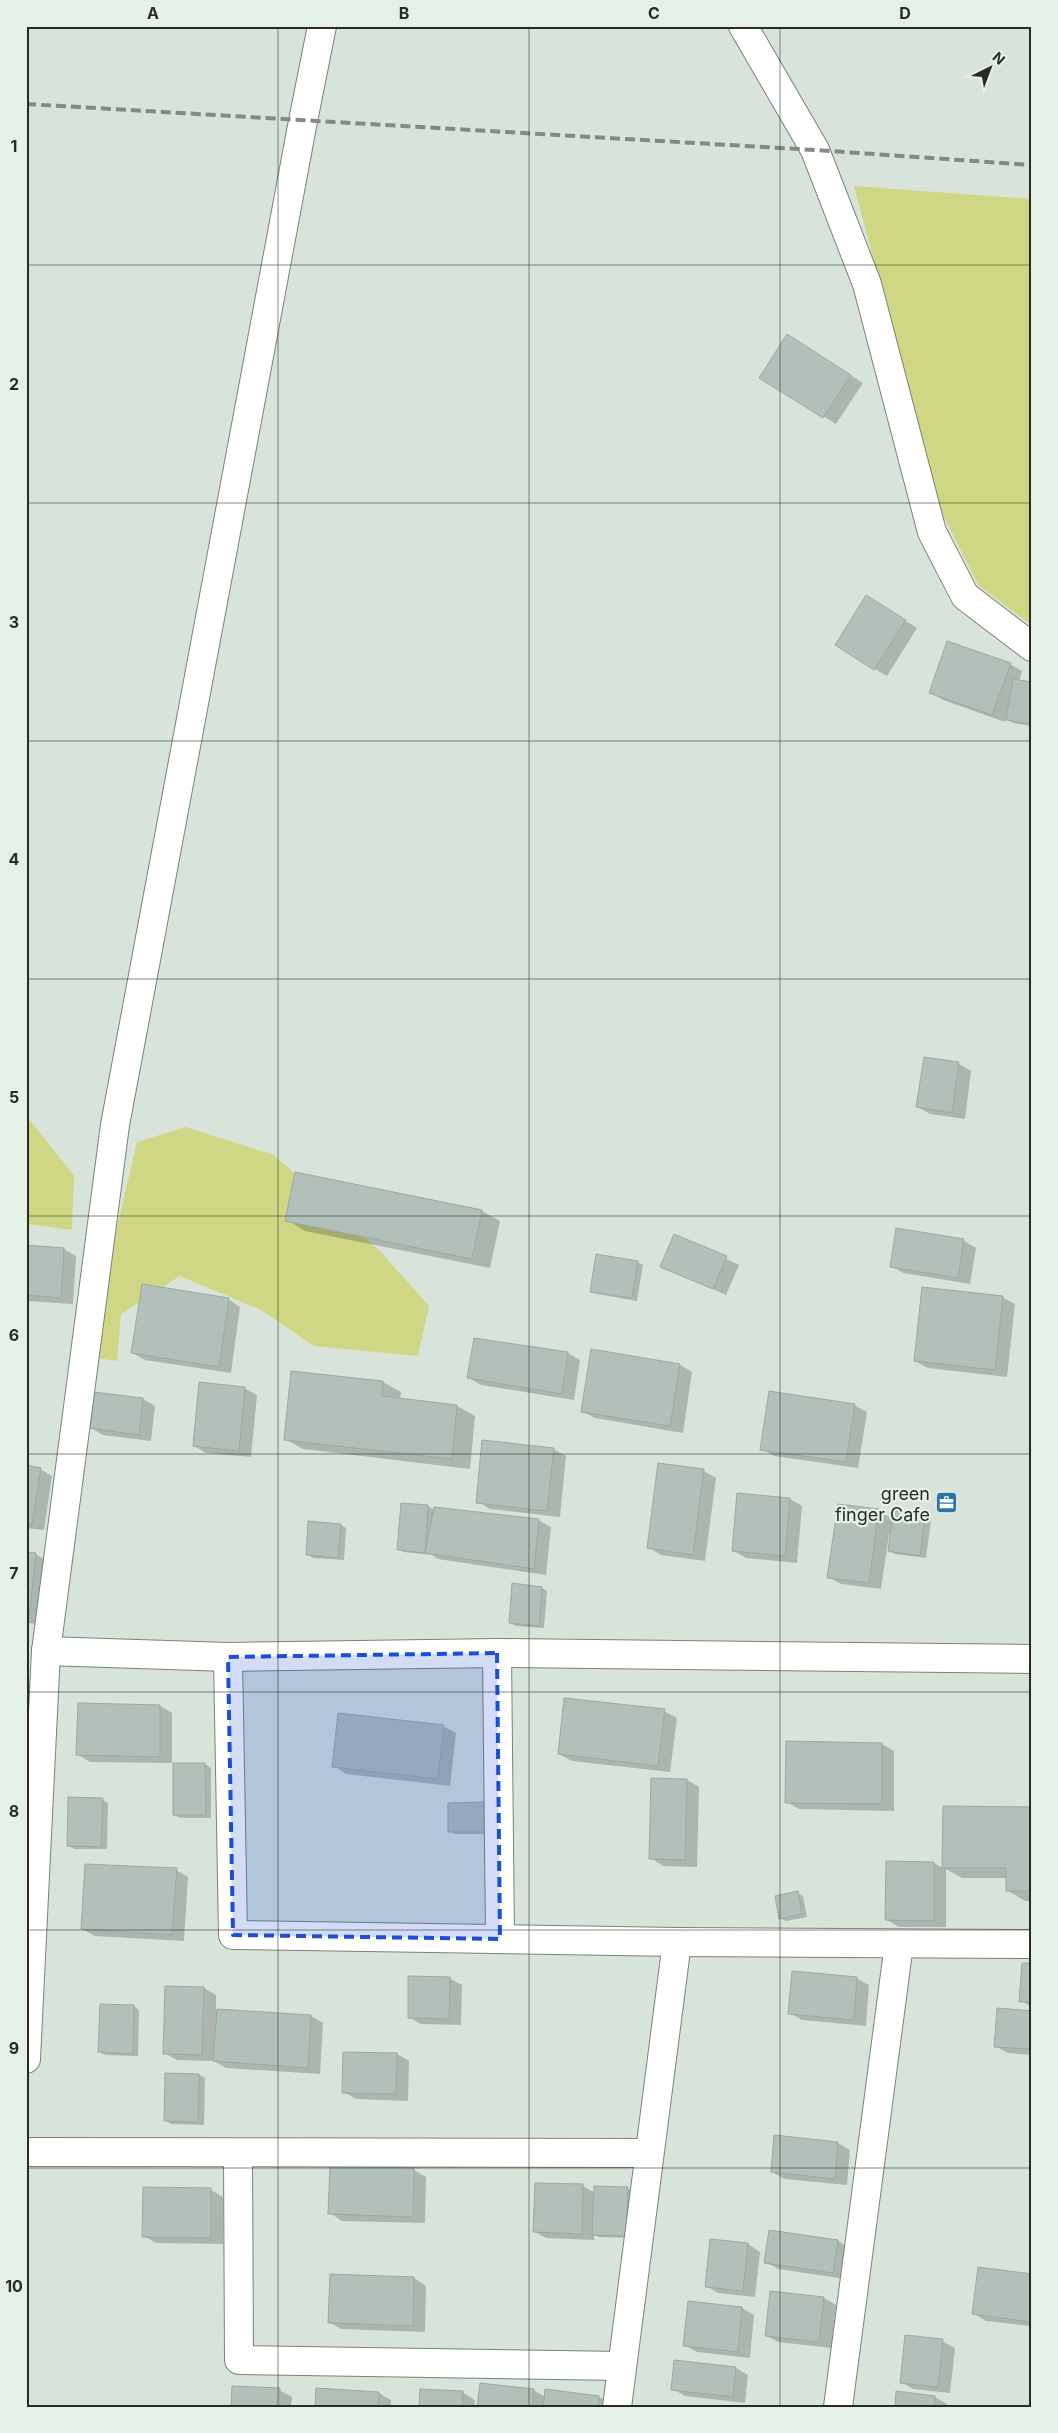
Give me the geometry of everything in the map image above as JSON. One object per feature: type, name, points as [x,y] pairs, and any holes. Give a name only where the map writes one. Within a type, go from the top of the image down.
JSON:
[{"type":"street","points":[[26,2059],[36,1651],[115,1125],[322,26]]},
{"type":"street","points":[[743,26],[815,150],[867,284],[932,532],[965,596],[1032,647]]},
{"type":"street","points":[[36,1651],[228,1657],[498,1653],[1032,1659]]},
{"type":"street","points":[[498,1653],[500,1939]]},
{"type":"street","points":[[228,1657],[233,1935],[677,1942],[1032,1944]]},
{"type":"street","points":[[617,2407],[677,1942]]},
{"type":"street","points":[[838,2407],[899,1944]]},
{"type":"street","points":[[26,2152],[649,2153]]},
{"type":"street","points":[[238,2153],[239,2360],[621,2366]]},
{"type":"highlighted area","points":[[497,1653],[500,1939],[233,1935],[228,1657]]},
{"type":"green space","points":[[854,186],[1032,199],[1032,625],[978,585],[940,509]]},
{"type":"green space","points":[[26,1115],[74,1176],[72,1230],[26,1224]]},
{"type":"green space","points":[[186,1127],[274,1155],[383,1254],[429,1306],[418,1356],[314,1346],[261,1310],[180,1276],[121,1314],[117,1361],[96,1358],[112,1248],[137,1142]]},
{"type":"building","points":[[787,334],[851,375],[823,418],[759,378]]},
{"type":"building","points":[[866,595],[906,620],[874,670],[835,645]]},
{"type":"building","points":[[947,641],[1011,663],[992,715],[929,693]]},
{"type":"building","points":[[1013,679],[1032,682],[1031,724],[1006,720]]},
{"type":"building","points":[[924,1057],[959,1062],[952,1113],[916,1107]]},
{"type":"building","points":[[295,1172],[482,1210],[472,1259],[285,1221]]},
{"type":"building","points":[[896,1228],[964,1239],[958,1278],[890,1267]]},
{"type":"building","points":[[674,1234],[727,1256],[713,1289],[660,1267]]},
{"type":"building","points":[[26,1245],[64,1248],[61,1298],[26,1295]]},
{"type":"building","points":[[596,1254],[638,1261],[632,1298],[590,1292]]},
{"type":"building","points":[[142,1284],[229,1298],[219,1367],[131,1353]]},
{"type":"building","points":[[922,1287],[1003,1296],[995,1370],[914,1361]]},
{"type":"building","points":[[474,1338],[568,1352],[562,1394],[467,1378]]},
{"type":"building","points":[[591,1349],[680,1364],[670,1426],[581,1412]]},
{"type":"building","points":[[291,1371],[383,1381],[382,1396],[457,1405],[452,1459],[284,1440]]},
{"type":"building","points":[[199,1382],[245,1387],[239,1451],[193,1446]]},
{"type":"building","points":[[769,1391],[855,1404],[846,1462],[760,1450]]},
{"type":"building","points":[[94,1392],[143,1398],[139,1435],[89,1428]]},
{"type":"building","points":[[482,1440],[554,1448],[547,1511],[476,1503]]},
{"type":"building","points":[[658,1463],[704,1469],[693,1555],[647,1548]]},
{"type":"building","points":[[26,1465],[41,1468],[32,1524],[26,1523]]},
{"type":"building","points":[[737,1493],[790,1498],[785,1556],[732,1551]]},
{"type":"building","points":[[401,1503],[428,1505],[425,1553],[397,1550]]},
{"type":"building","points":[[838,1504],[879,1509],[869,1583],[827,1578]]},
{"type":"building","points":[[434,1507],[539,1519],[534,1569],[425,1553]]},
{"type":"building","points":[[893,1511],[925,1516],[920,1556],[888,1551]]},
{"type":"building","points":[[308,1521],[341,1524],[338,1558],[306,1555]]},
{"type":"building","points":[[26,1552],[36,1553],[29,1618],[26,1618]]},
{"type":"building","points":[[512,1583],[542,1587],[539,1626],[509,1623]]},
{"type":"building","points":[[564,1698],[665,1709],[658,1766],[558,1754]]},
{"type":"building","points":[[78,1703],[160,1705],[160,1757],[76,1755]]},
{"type":"building","points":[[338,1713],[444,1725],[438,1779],[332,1767]]},
{"type":"building","points":[[786,1741],[882,1743],[882,1804],[785,1803]]},
{"type":"building","points":[[173,1763],[205,1763],[206,1815],[173,1815]]},
{"type":"building","points":[[651,1778],[687,1779],[685,1860],[649,1859]]},
{"type":"building","points":[[68,1797],[103,1798],[101,1847],[67,1846]]},
{"type":"building","points":[[484,1802],[485,1832],[448,1832],[448,1803]]},
{"type":"building","points":[[943,1806],[1032,1807],[1032,1891],[1006,1891],[1006,1868],[942,1868]]},
{"type":"building","points":[[886,1861],[934,1862],[934,1921],[885,1920]]},
{"type":"building","points":[[85,1864],[177,1868],[172,1935],[81,1929]]},
{"type":"building","points":[[798,1891],[802,1914],[779,1919],[775,1896]]},
{"type":"building","points":[[1022,1963],[1032,1963],[1032,2002],[1019,2002]]},
{"type":"building","points":[[792,1971],[857,1977],[854,2020],[788,2014]]},
{"type":"building","points":[[408,1976],[450,1977],[449,2019],[408,2018]]},
{"type":"building","points":[[165,1986],[204,1987],[202,2055],[163,2054]]},
{"type":"building","points":[[100,2004],[134,2005],[133,2054],[98,2052]]},
{"type":"building","points":[[997,2008],[1032,2011],[1032,2049],[994,2047]]},
{"type":"building","points":[[217,2009],[311,2015],[308,2068],[213,2061]]},
{"type":"building","points":[[343,2052],[397,2053],[396,2094],[342,2093]]},
{"type":"building","points":[[165,2073],[199,2074],[198,2122],[164,2121]]},
{"type":"building","points":[[774,2135],[838,2142],[835,2179],[771,2172]]},
{"type":"building","points":[[330,2166],[414,2168],[413,2217],[328,2214]]},
{"type":"building","points":[[535,2183],[583,2184],[582,2234],[533,2232]]},
{"type":"building","points":[[594,2186],[628,2187],[626,2236],[592,2235]]},
{"type":"building","points":[[143,2187],[211,2188],[211,2238],[142,2237]]},
{"type":"building","points":[[769,2230],[838,2240],[833,2273],[764,2263]]},
{"type":"building","points":[[710,2239],[748,2243],[743,2291],[705,2287]]},
{"type":"building","points":[[978,2267],[1032,2274],[1032,2322],[972,2314]]},
{"type":"building","points":[[330,2274],[414,2277],[413,2326],[328,2323]]},
{"type":"building","points":[[770,2291],[824,2297],[819,2342],[765,2336]]},
{"type":"building","points":[[688,2301],[742,2307],[738,2352],[683,2346]]},
{"type":"building","points":[[905,2335],[943,2339],[938,2387],[900,2383]]},
{"type":"building","points":[[674,2360],[736,2367],[733,2397],[671,2390]]},
{"type":"building","points":[[480,2383],[534,2389],[532,2407],[477,2407]]},
{"type":"building","points":[[232,2386],[280,2388],[279,2407],[231,2407]]},
{"type":"building","points":[[316,2388],[379,2392],[378,2407],[315,2407]]},
{"type":"building","points":[[420,2389],[463,2391],[462,2407],[419,2407]]},
{"type":"building","points":[[545,2389],[599,2396],[598,2407],[543,2407]]},
{"type":"building","points":[[896,2391],[935,2396],[934,2407],[895,2407]]},
{"type":"railway","points":[[26,104],[815,150],[1032,165]]},
{"type":"place","name":"green finger Cafe","points":[[946,1503]]}]
